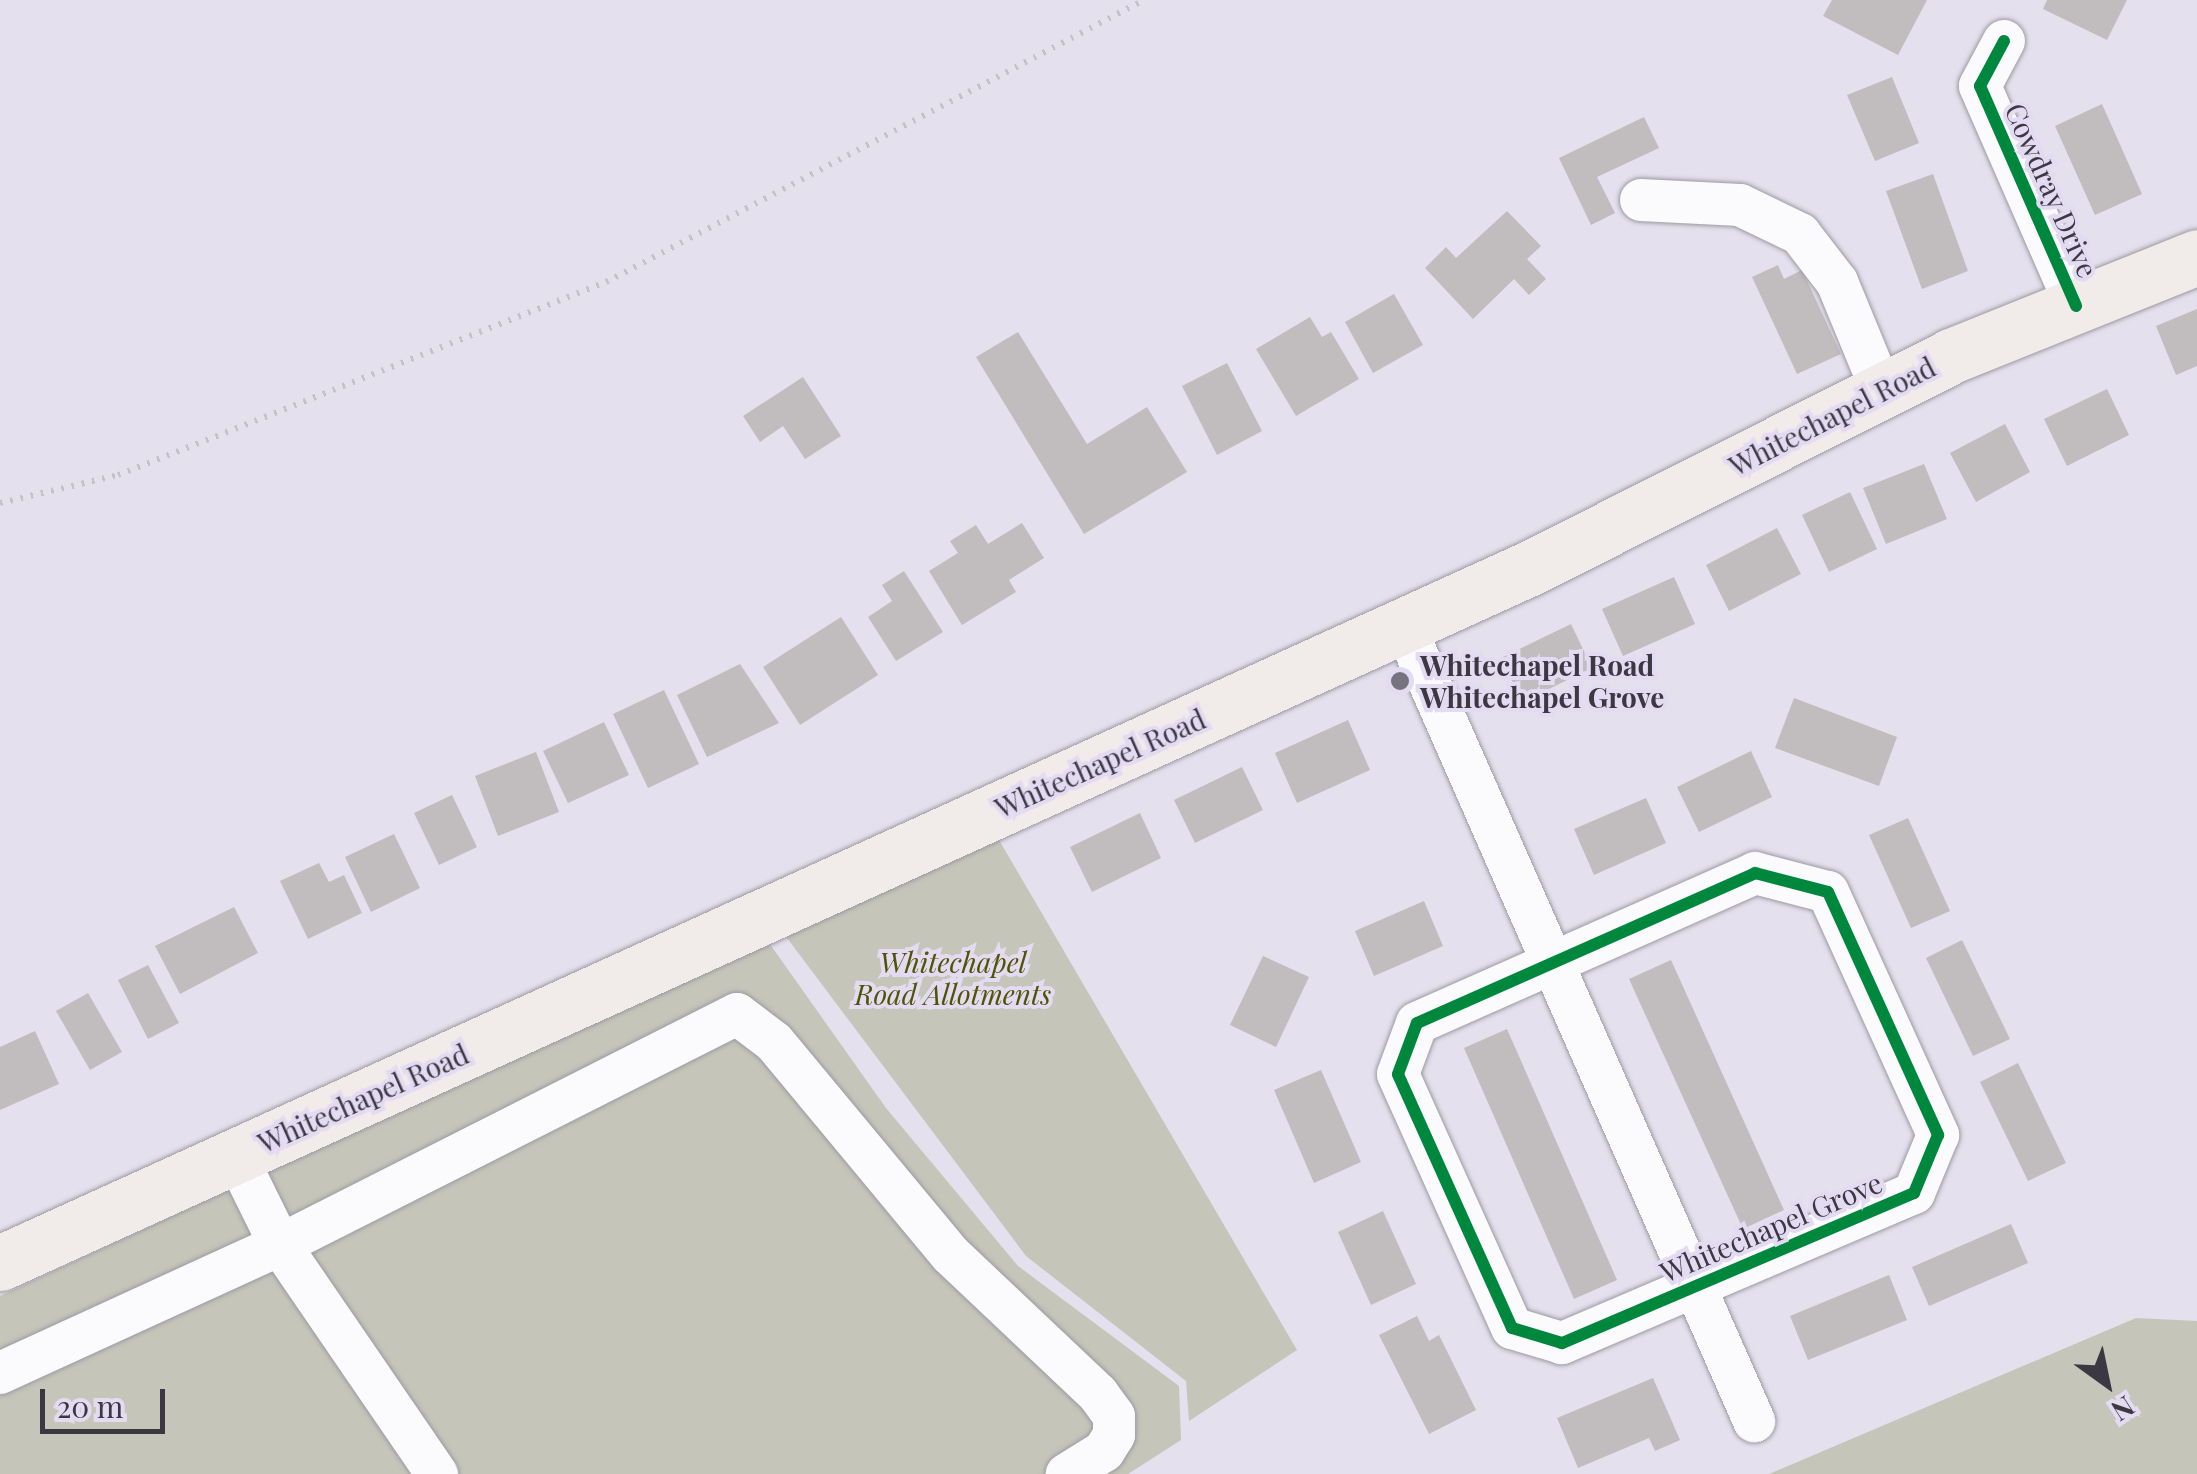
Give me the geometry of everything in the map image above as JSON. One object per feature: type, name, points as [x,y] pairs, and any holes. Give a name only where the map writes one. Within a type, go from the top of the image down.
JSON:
[{"type":"main road","name":"Whitechapel Road","points":[[0,1263],[1404,625],[1882,391],[2197,257]]},
{"type":"street","name":"Cowdray Drive","points":[[2004,41],[1980,86],[2076,306]]},
{"type":"street","points":[[1640,200],[1740,205],[1800,234],[1837,282],[1882,391]]},
{"type":"street","name":"Whitechapel Grove","points":[[1404,625],[1754,1421]]},
{"type":"street","name":"Whitechapel Grove","points":[[1755,874],[1828,892],[1938,1134],[1914,1193],[1562,1343],[1512,1328],[1398,1074],[1417,1022],[1553,963],[1755,874]]},
{"type":"street","points":[[0,1373],[280,1245],[737,1014],[774,1042],[951,1255],[1098,1394],[1114,1416],[1114,1435],[1104,1451],[1066,1474]]},
{"type":"street","points":[[236,1156],[280,1245],[437,1474]]},
{"type":"path","points":[[0,503],[118,476],[606,282],[1144,0]]},
{"type":"green space","name":"Whitechapel Road Allotments","points":[[992,828],[1297,1350],[1189,1421],[1186,1381],[1026,1256],[784,934]]},
{"type":"green space","points":[[767,940],[886,1108],[1018,1266],[1179,1386],[1181,1440],[1128,1474],[0,1474],[0,1296]]},
{"type":"green space","points":[[2136,1318],[2197,1321],[2197,1474],[1769,1474]]},
{"type":"building","points":[[1832,0],[1927,0],[1898,55],[1823,16]]},
{"type":"building","points":[[2047,0],[2127,0],[2107,40],[2043,9]]},
{"type":"building","points":[[1892,77],[1919,143],[1875,161],[1847,95]]},
{"type":"building","points":[[2102,104],[2142,194],[2095,215],[2055,126]]},
{"type":"building","points":[[1644,117],[1659,148],[1597,177],[1615,213],[1591,225],[1559,158]]},
{"type":"building","points":[[1933,174],[1968,271],[1922,289],[1886,191]]},
{"type":"building","points":[[1507,211],[1541,246],[1527,259],[1546,279],[1529,295],[1514,279],[1473,319],[1425,268],[1446,247],[1456,258]]},
{"type":"building","points":[[1778,265],[1784,279],[1802,270],[1841,354],[1797,374],[1752,277]]},
{"type":"building","points":[[1394,294],[1423,345],[1373,373],[1345,322]]},
{"type":"building","points":[[2197,309],[2197,366],[2176,375],[2156,326]]},
{"type":"building","points":[[1310,317],[1322,337],[1331,332],[1359,379],[1296,416],[1256,349]]},
{"type":"building","points":[[1018,332],[1087,444],[1147,407],[1187,472],[1084,534],[976,357]]},
{"type":"building","points":[[1227,363],[1262,431],[1217,455],[1182,386]]},
{"type":"building","points":[[803,377],[841,436],[805,459],[783,426],[760,442],[743,416]]},
{"type":"building","points":[[2107,389],[2129,435],[2067,466],[2044,419]]},
{"type":"building","points":[[2005,424],[2030,472],[1976,502],[1950,453]]},
{"type":"building","points":[[1924,464],[1947,519],[1886,544],[1863,488]]},
{"type":"building","points":[[1850,492],[1877,549],[1829,572],[1802,515]]},
{"type":"building","points":[[1022,523],[1044,558],[1009,580],[1016,592],[962,625],[929,571],[958,553],[950,541],[976,525],[988,544]]},
{"type":"building","points":[[1777,528],[1801,574],[1729,611],[1706,565]]},
{"type":"building","points":[[904,571],[943,632],[896,661],[868,617],[892,601],[882,585]]},
{"type":"building","points":[[1674,577],[1695,624],[1623,656],[1602,609]]},
{"type":"building","points":[[841,617],[878,675],[800,725],[763,667]]},
{"type":"building","points":[[1571,624],[1592,668],[1522,702],[1501,658]]},
{"type":"building","points":[[740,664],[779,723],[707,757],[677,695]]},
{"type":"building","points":[[664,690],[699,764],[648,788],[613,714]]},
{"type":"building","points":[[1794,698],[1897,737],[1879,786],[1775,748]]},
{"type":"building","points":[[1348,720],[1370,770],[1297,803],[1275,753]]},
{"type":"building","points":[[604,722],[629,775],[568,803],[543,751]]},
{"type":"building","points":[[1751,751],[1772,797],[1699,832],[1677,787]]},
{"type":"building","points":[[536,752],[559,812],[498,836],[475,776]]},
{"type":"building","points":[[1242,767],[1263,810],[1195,843],[1174,800]]},
{"type":"building","points":[[452,795],[477,847],[439,865],[414,813]]},
{"type":"building","points":[[1646,798],[1666,843],[1594,875],[1574,829]]},
{"type":"building","points":[[1140,813],[1161,858],[1092,892],[1070,847]]},
{"type":"building","points":[[1908,818],[1950,911],[1911,928],[1869,835]]},
{"type":"building","points":[[394,834],[420,888],[371,912],[345,857]]},
{"type":"building","points":[[319,863],[329,882],[344,875],[362,913],[308,939],[280,881]]},
{"type":"building","points":[[1424,901],[1443,946],[1374,976],[1355,931]]},
{"type":"building","points":[[234,907],[258,953],[180,994],[155,946]]},
{"type":"building","points":[[1962,940],[2010,1039],[1973,1056],[1926,958]]},
{"type":"building","points":[[1263,956],[1309,977],[1276,1047],[1230,1025]]},
{"type":"building","points":[[1671,960],[1784,1210],[1743,1229],[1629,979]]},
{"type":"building","points":[[148,965],[179,1023],[148,1039],[118,980]]},
{"type":"building","points":[[88,993],[122,1052],[90,1070],[56,1011]]},
{"type":"building","points":[[1507,1029],[1617,1280],[1574,1299],[1464,1048]]},
{"type":"building","points":[[35,1031],[59,1084],[0,1110],[0,1047]]},
{"type":"building","points":[[2018,1063],[2066,1163],[2028,1181],[1980,1082]]},
{"type":"building","points":[[1321,1070],[1361,1162],[1314,1183],[1274,1090]]},
{"type":"building","points":[[1383,1211],[1416,1284],[1371,1305],[1338,1232]]},
{"type":"building","points":[[2011,1224],[2028,1263],[1929,1306],[1912,1267]]},
{"type":"building","points":[[1889,1275],[1907,1320],[1808,1360],[1790,1316]]},
{"type":"building","points":[[1417,1316],[1429,1341],[1439,1335],[1476,1410],[1429,1434],[1379,1335]]},
{"type":"building","points":[[1653,1378],[1680,1440],[1655,1451],[1649,1438],[1578,1468],[1557,1418]]},
{"type":"cycle path","points":[[2004,41],[1980,86],[2076,306]]},
{"type":"cycle path","points":[[1755,873],[1828,892],[1938,1135],[1914,1193],[1562,1343],[1512,1328],[1398,1074],[1417,1023],[1755,873]]},
{"type":"place","name":"Whitechapel Road Whitechapel Grove","points":[[1400,681]]}]
